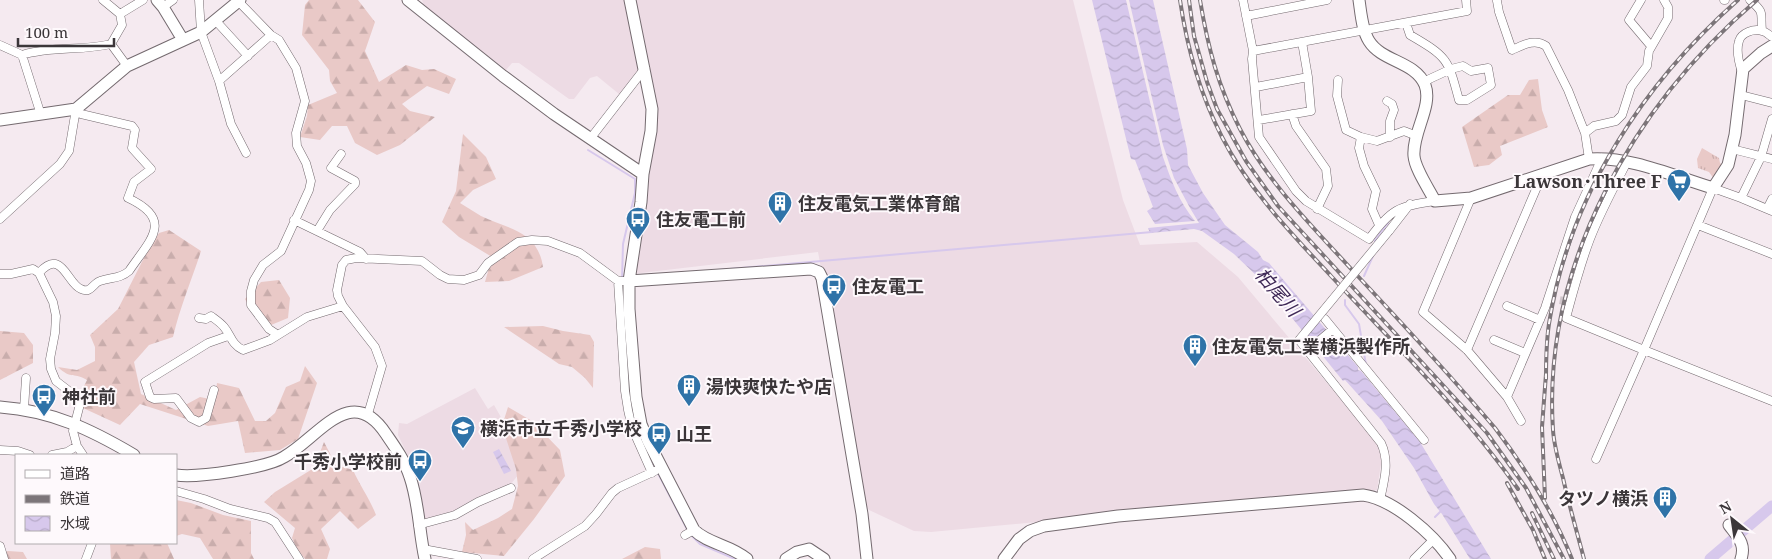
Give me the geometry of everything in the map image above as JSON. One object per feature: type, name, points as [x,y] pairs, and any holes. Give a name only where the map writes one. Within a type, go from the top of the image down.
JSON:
[{"type":"street","points":[[0,44],[22,55],[39,50],[97,47],[111,44],[122,25],[120,14],[103,0]]},
{"type":"street","points":[[120,14],[143,0]]},
{"type":"street","points":[[173,0],[160,3],[182,40]]},
{"type":"street","points":[[199,0],[201,32],[219,81],[231,124],[246,153]]},
{"type":"street","points":[[630,0],[652,109],[651,131],[643,174],[641,202],[625,278],[638,413],[657,470],[690,532],[734,551],[747,559]]},
{"type":"street","points":[[1243,0],[1252,51],[1260,137],[1296,191],[1317,209],[1369,239],[1387,216],[1398,208],[1410,204],[1471,198],[1588,159],[1602,158],[1627,162],[1712,188],[1770,210],[1772,199]]},
{"type":"street","points":[[1246,16],[1327,0]]},
{"type":"street","points":[[1359,0],[1364,29],[1370,43],[1382,54],[1415,71],[1425,86],[1427,100],[1417,136],[1414,159],[1435,201]]},
{"type":"street","points":[[1252,51],[1467,10],[1466,0]]},
{"type":"street","points":[[1641,0],[1629,20],[1651,46]]},
{"type":"street","points":[[1585,133],[1594,126],[1616,121],[1622,115],[1631,87],[1647,66],[1648,50],[1668,18],[1668,7],[1664,0]]},
{"type":"street","points":[[1750,0],[1760,10],[1762,30]]},
{"type":"street","points":[[0,120],[76,109],[126,66],[201,32],[239,1],[271,35],[279,40],[296,68],[305,101],[296,133],[297,146],[306,163],[311,180],[309,190],[281,251],[263,266],[254,280],[250,297],[251,305],[268,328],[278,334]]},
{"type":"street","points":[[1498,1],[1499,12],[1512,50],[1527,43],[1540,42],[1546,46],[1568,90],[1585,133],[1588,159]]},
{"type":"street","points":[[413,2],[503,76],[590,139],[643,174]]},
{"type":"street","points":[[216,21],[248,56]]},
{"type":"street","points":[[1406,23],[1410,35],[1443,56],[1451,69],[1459,100],[1467,100],[1491,85],[1488,68],[1471,71],[1463,66],[1451,69],[1423,82]]},
{"type":"street","points":[[1742,74],[1738,42],[1742,36],[1747,32],[1762,30],[1772,37]]},
{"type":"street","points":[[219,81],[271,35]]},
{"type":"street","points":[[1259,120],[1311,111],[1302,42]]},
{"type":"street","points":[[111,44],[126,66]]},
{"type":"street","points":[[1596,459],[1698,225],[1712,188],[1728,164],[1741,95],[1743,69],[1772,46]]},
{"type":"street","points":[[22,55],[41,115]]},
{"type":"street","points":[[590,139],[645,68]]},
{"type":"street","points":[[1256,87],[1308,77]]},
{"type":"street","points":[[1338,80],[1337,96],[1346,130],[1361,137],[1377,141],[1404,131],[1417,136]]},
{"type":"street","points":[[1741,95],[1772,104]]},
{"type":"street","points":[[1388,101],[1392,104],[1394,110],[1390,120],[1390,137]]},
{"type":"street","points":[[0,219],[60,164],[69,151],[76,109]]},
{"type":"street","points":[[40,273],[49,265],[56,265],[68,273],[80,289],[91,290],[98,281],[124,276],[154,235],[155,225],[152,214],[144,206],[128,198],[134,182],[151,169],[132,148],[135,130],[132,126],[81,114],[76,109]]},
{"type":"street","points":[[1292,114],[1296,126],[1326,170],[1328,186],[1317,209]]},
{"type":"street","points":[[1741,198],[1761,157],[1772,119]]},
{"type":"street","points":[[1361,137],[1359,148],[1364,166],[1376,190],[1372,209],[1379,225]]},
{"type":"street","points":[[1732,149],[1772,160]]},
{"type":"street","points":[[317,231],[330,210],[355,184],[355,181],[331,168],[341,154]]},
{"type":"street","points":[[1507,397],[1540,320],[1574,217],[1602,158]]},
{"type":"street","points":[[1627,162],[1589,240],[1566,318],[1772,401]]},
{"type":"street","points":[[1467,350],[1543,173]]},
{"type":"street","points":[[1471,198],[1423,312],[1467,350],[1507,397],[1521,421]]},
{"type":"street","points":[[1380,500],[1386,464],[1386,456],[1381,443],[1310,348],[1299,340],[1410,204]]},
{"type":"street","points":[[294,220],[360,252],[366,259]]},
{"type":"street","points":[[1698,225],[1772,254]]},
{"type":"street","points":[[368,414],[382,366],[376,347],[343,306],[338,290],[342,265],[350,259],[422,261],[448,280],[464,280],[479,275],[488,264],[518,242],[532,240],[548,241],[580,253],[625,278],[811,269],[819,272],[824,288],[862,514],[867,559]]},
{"type":"street","points":[[0,274],[11,274],[28,269],[33,269],[40,273],[53,302],[56,316],[50,359],[51,369],[56,381],[78,398],[80,404],[79,412],[73,431],[77,446],[82,454]]},
{"type":"street","points":[[198,318],[211,316],[225,328],[228,336],[243,350],[270,340],[308,317],[343,306]]},
{"type":"street","points":[[1507,306],[1540,320]]},
{"type":"street","points":[[1326,319],[1332,330],[1424,440]]},
{"type":"street","points":[[1310,348],[1332,330]]},
{"type":"street","points":[[214,390],[206,418],[199,422],[192,418],[176,398],[154,399],[150,397],[146,382],[208,343],[220,337],[228,336]]},
{"type":"street","points":[[1494,340],[1525,353]]},
{"type":"street","points":[[24,409],[26,378]]},
{"type":"street","points":[[0,407],[24,409],[75,423],[132,454]]},
{"type":"street","points":[[178,475],[204,474],[275,462],[295,450],[327,424],[347,413],[360,411],[368,414],[378,423],[405,464],[413,487],[424,554],[477,559]]},
{"type":"street","points":[[57,454],[67,452],[77,446]]},
{"type":"street","points":[[0,450],[18,451],[27,454]]},
{"type":"street","points":[[533,559],[585,526],[618,488],[657,470]]},
{"type":"street","points":[[418,525],[455,515],[478,502],[511,488]]},
{"type":"street","points":[[178,492],[230,509],[259,514],[268,518],[275,522],[299,559]]},
{"type":"street","points":[[1004,559],[1014,543],[1024,535],[1037,528],[1053,525],[1118,516],[1363,495],[1380,500],[1406,516],[1434,539],[1450,559]]},
{"type":"street","points":[[1729,525],[1741,542],[1744,550],[1741,559]]},
{"type":"street","points":[[1414,559],[1434,539]]},
{"type":"street","points":[[86,559],[92,544]]},
{"type":"street","points":[[0,546],[4,559]]},
{"type":"street","points":[[786,559],[797,552],[809,549],[824,559]]},
{"type":"shaded area","points":[[422,0],[625,0],[641,69],[622,94],[619,94],[597,76],[590,78],[574,99],[569,99],[519,63],[512,63],[506,70],[500,71],[424,6]]},
{"type":"shaded area","points":[[632,0],[1073,0],[1123,200],[1140,245],[1197,242],[1238,277],[1379,445],[1382,457],[1377,490],[931,532],[914,531],[869,510],[866,505],[818,252],[632,274],[655,124]]},
{"type":"shaded area","name":"横浜市立千秀小学校","points":[[475,388],[488,409],[494,405],[502,419],[510,426],[520,473],[509,486],[474,499],[454,512],[441,514],[426,520],[423,519],[419,479],[398,435],[399,423],[407,424]]},
{"type":"green space","points":[[309,0],[358,0],[375,22],[365,51],[379,82],[406,65],[422,70],[434,69],[456,79],[449,94],[427,86],[402,104],[410,111],[435,117],[400,145],[377,155],[355,143],[347,126],[332,126],[320,140],[300,137],[307,116],[308,105],[337,93],[330,81],[329,70],[302,35],[305,5]]},
{"type":"green space","points":[[1538,79],[1542,110],[1548,127],[1500,146],[1502,155],[1489,165],[1474,167],[1462,127],[1508,95],[1520,95],[1529,80]]},
{"type":"green space","points":[[463,134],[486,157],[496,179],[473,190],[460,203],[481,216],[511,228],[528,238],[540,255],[543,267],[509,281],[485,282],[492,257],[459,237],[442,222],[456,191]]},
{"type":"green space","points":[[1702,148],[1719,158],[1723,166],[1714,179],[1709,172],[1698,168],[1697,159]]},
{"type":"green space","points":[[169,230],[201,251],[173,337],[149,345],[134,362],[141,394],[176,410],[200,397],[215,400],[217,383],[239,388],[255,421],[266,421],[275,413],[286,387],[300,381],[305,366],[317,383],[298,439],[280,450],[245,453],[238,421],[208,426],[140,404],[120,425],[83,408],[80,394],[87,380],[79,376],[70,375],[58,367],[77,370],[95,361],[95,347],[90,335],[118,309],[147,252],[159,233]]},
{"type":"green space","points":[[279,280],[290,298],[288,318],[271,325],[253,314],[245,299],[261,282]]},
{"type":"green space","points":[[543,326],[590,335],[594,342],[593,388],[572,367],[559,364],[504,327]]},
{"type":"green space","points":[[0,331],[24,333],[33,345],[33,363],[0,380]]},
{"type":"green space","points":[[508,407],[532,421],[560,450],[565,476],[504,556],[462,552],[466,535],[465,522],[473,530],[512,509],[518,486],[516,469],[502,426]]},
{"type":"green space","points":[[324,442],[336,465],[353,470],[376,515],[358,529],[340,511],[321,529],[330,549],[327,559],[305,559],[297,549],[292,538],[295,528],[264,502],[275,492],[314,468]]},
{"type":"green space","points":[[178,500],[191,503],[223,515],[251,521],[251,553],[254,559],[213,559],[200,538],[182,534],[178,535]]},
{"type":"green space","points":[[110,544],[167,544],[174,559],[111,559]]},
{"type":"green space","points":[[645,547],[660,549],[661,559],[622,559]]},
{"type":"green space","points":[[8,551],[23,552],[27,559],[0,559],[0,554]]},
{"type":"water","points":[[1092,0],[1126,0],[1163,157],[1180,198],[1195,221],[1155,224],[1147,211],[1153,207],[1135,160],[1131,159]]},
{"type":"water","name":"柏尾川","points":[[1129,0],[1153,0],[1187,149],[1188,165],[1203,193],[1225,225],[1258,252],[1263,260],[1269,263],[1420,442],[1491,559],[1470,559],[1434,504],[1414,468],[1382,421],[1345,380],[1343,381],[1263,282],[1234,254],[1202,231],[1194,229],[1150,233],[1148,228],[1199,223],[1174,178],[1163,145]]},
{"type":"water","points":[[499,449],[511,471],[504,474],[493,452]]},
{"type":"waterway","points":[[588,150],[635,179],[635,193],[623,244],[622,280]]},
{"type":"waterway","points":[[1375,244],[1375,240],[1388,223]]},
{"type":"waterway","points":[[718,270],[1152,232]]},
{"type":"waterway","points":[[1364,276],[1373,256]]},
{"type":"waterway","points":[[1345,300],[1345,305],[1359,324],[1366,365]]},
{"type":"waterway","points":[[624,322],[630,399]]},
{"type":"waterway","points":[[633,414],[635,424]]},
{"type":"waterway","points":[[649,456],[688,531]]},
{"type":"waterway","points":[[1710,559],[1772,506]]},
{"type":"waterway","points":[[1435,517],[1442,510]]},
{"type":"waterway","points":[[691,535],[700,544],[735,559]]},
{"type":"tunnel","points":[[1548,298],[1570,302]]},
{"type":"railway","points":[[1180,0],[1186,36],[1207,104],[1222,137],[1245,175],[1286,227],[1452,406],[1518,489]]},
{"type":"railway","points":[[1189,0],[1194,36],[1207,82],[1217,109],[1246,161],[1278,206],[1487,433],[1526,488],[1564,559]]},
{"type":"railway","points":[[1200,0],[1210,51],[1220,82],[1232,113],[1251,149],[1307,221],[1425,348],[1495,428],[1538,491],[1565,541],[1572,559]]},
{"type":"railway","points":[[1546,379],[1546,348],[1560,272],[1575,227],[1594,184],[1617,143],[1643,104],[1672,67],[1704,32],[1738,0]]},
{"type":"railway","points":[[1584,559],[1554,442],[1553,430],[1554,368],[1563,308],[1580,249],[1605,192],[1636,138],[1672,88],[1712,42],[1757,0]]},
{"type":"railway","points":[[1545,498],[1542,427],[1546,374]]},
{"type":"railway","points":[[1507,483],[1533,530],[1545,559]]},
{"type":"railway","points":[[1532,513],[1554,559]]},
{"type":"place","name":"Lawson･Three F","points":[[1679,202]]},
{"type":"place","name":"住友電気工業体育館","points":[[780,224]]},
{"type":"place","name":"住友電工前","points":[[638,240]]},
{"type":"place","name":"住友電工","points":[[834,307]]},
{"type":"place","name":"住友電気工業横浜製作所","points":[[1195,367]]},
{"type":"place","name":"湯快爽快たや店","points":[[689,407]]},
{"type":"place","name":"神社前","points":[[44,417]]},
{"type":"place","name":"横浜市立千秀小学校","points":[[463,449]]},
{"type":"place","name":"山王","points":[[659,455]]},
{"type":"place","name":"千秀小学校前","points":[[420,482]]},
{"type":"place","name":"タツノ横浜","points":[[1665,519]]}]
